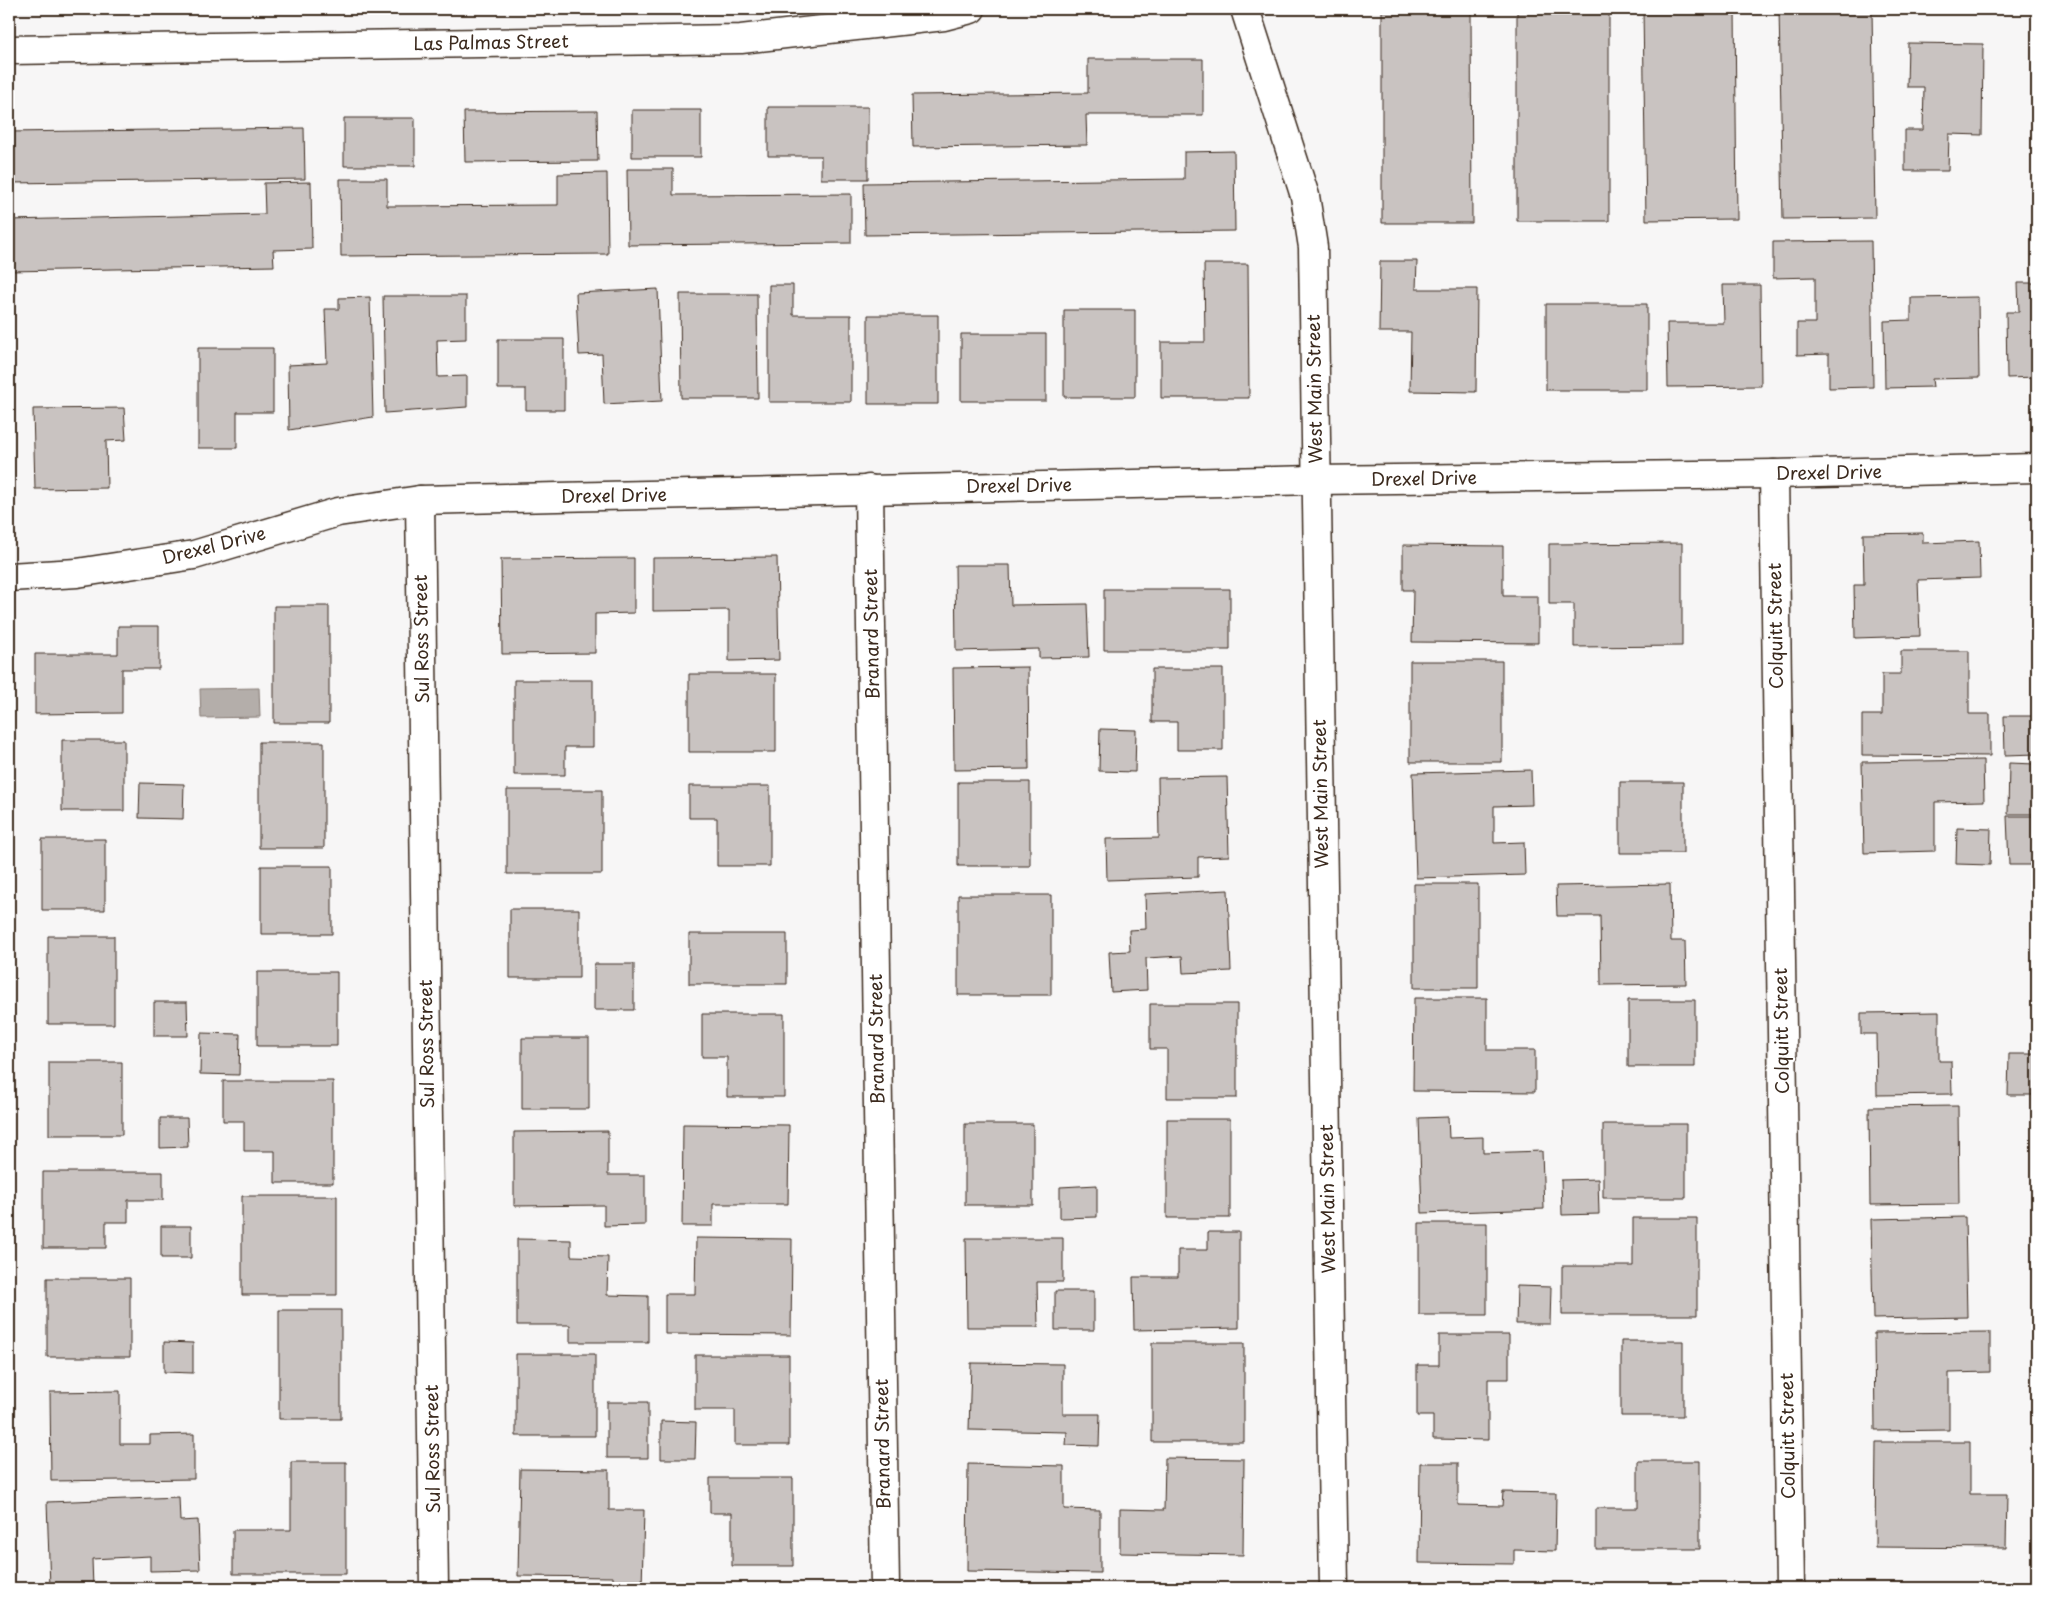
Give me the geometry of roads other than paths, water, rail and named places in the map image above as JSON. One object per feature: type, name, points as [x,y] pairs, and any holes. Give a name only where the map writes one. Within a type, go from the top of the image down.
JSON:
[{"type":"street","name":"Las Palmas Street","points":[[9,50],[741,39],[944,16],[971,9]]},
{"type":"street","name":"West Main Street","points":[[1245,9],[1305,196],[1314,247],[1334,1588]]},
{"type":"street","name":"Drexel Drive","points":[[9,577],[78,573],[194,555],[338,512],[420,500],[1316,480],[1774,474],[2037,468]]},
{"type":"street","name":"Colquitt Street","points":[[1774,474],[1790,1588]]},
{"type":"street","name":"Branard Street","points":[[869,489],[886,1588]]},
{"type":"street","name":"Sul Ross Street","points":[[420,500],[434,1588]]}]
